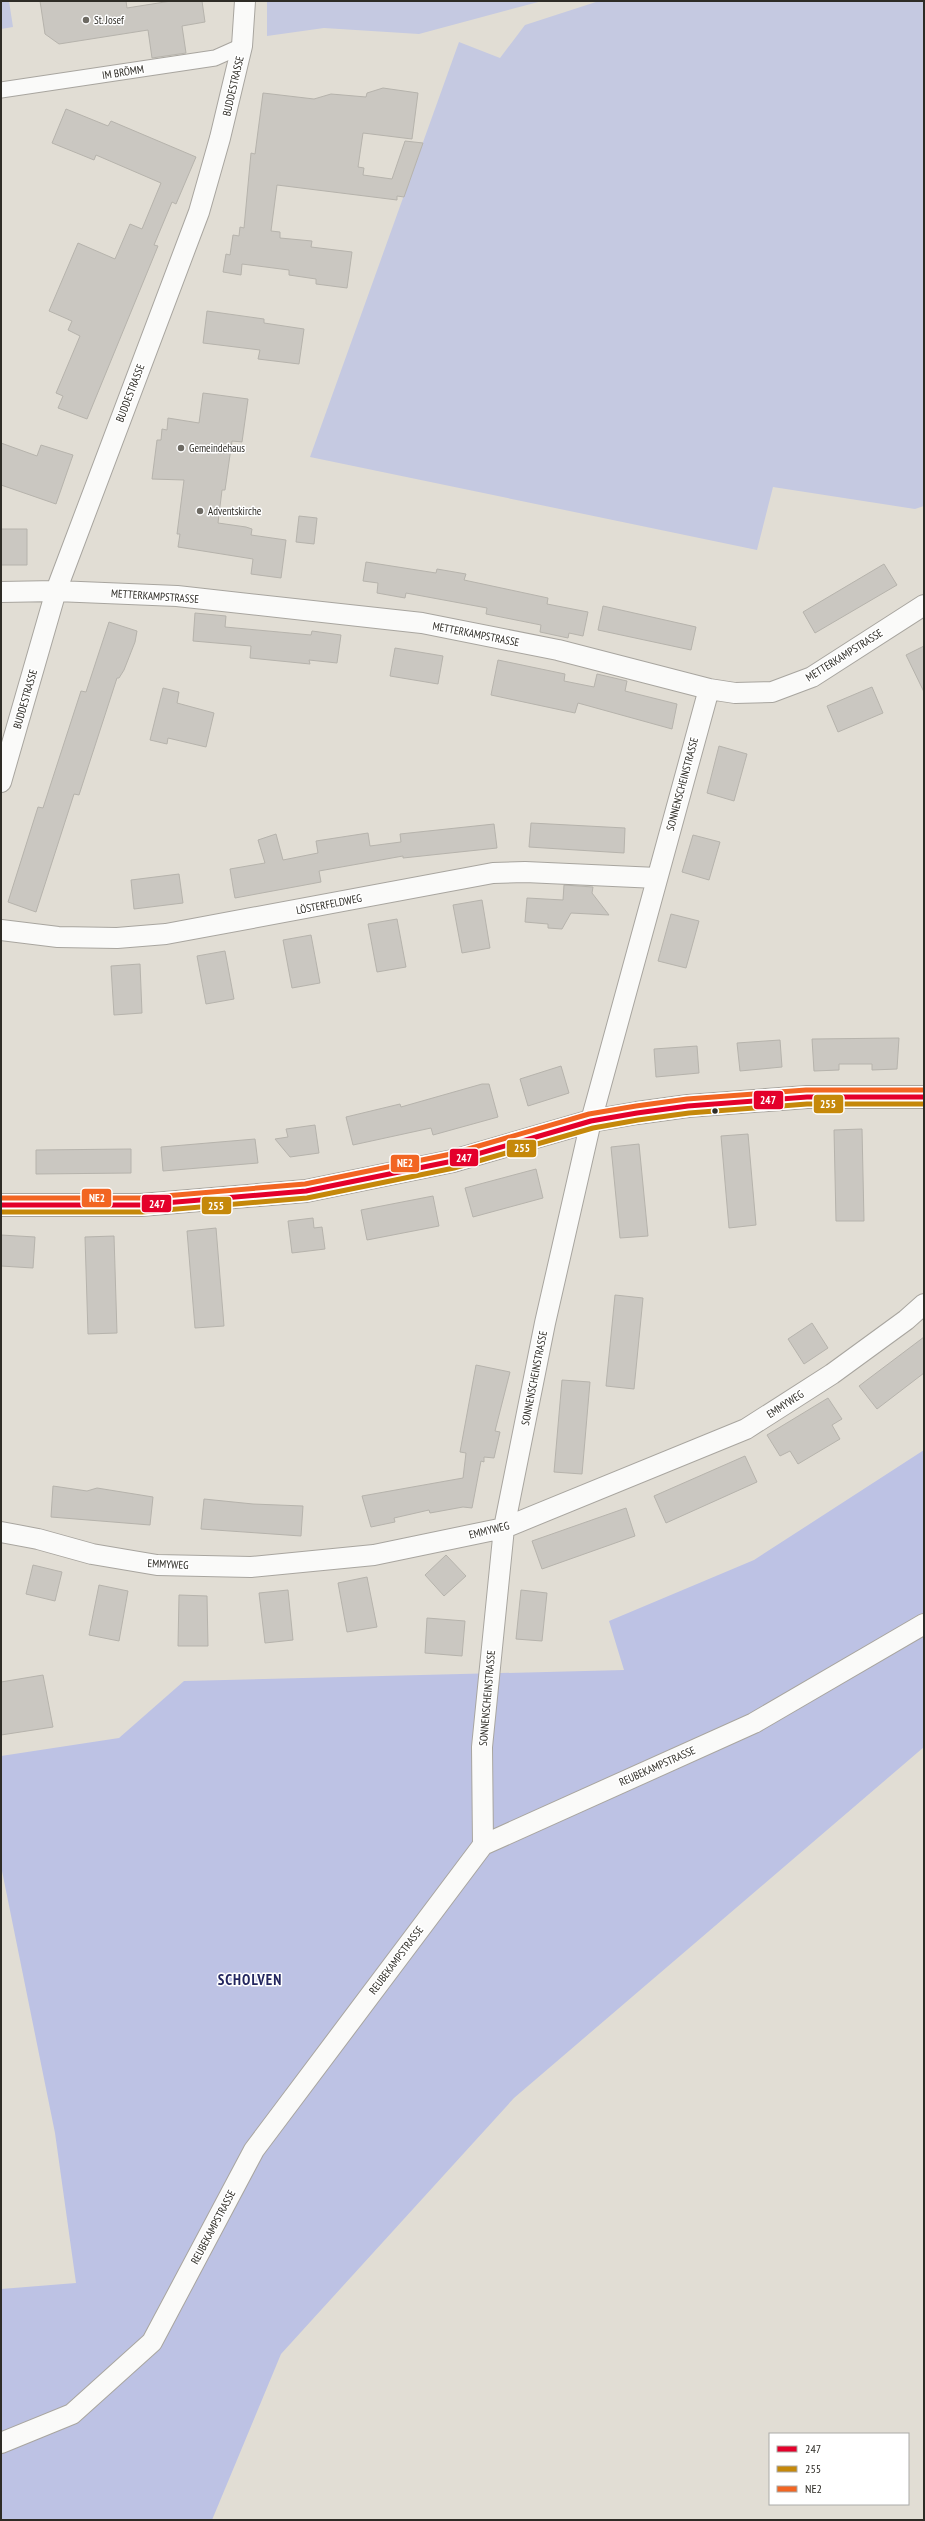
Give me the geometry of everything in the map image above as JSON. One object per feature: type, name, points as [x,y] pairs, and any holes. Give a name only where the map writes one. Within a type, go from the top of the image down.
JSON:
[{"type":"street","name":"BUDDESTRASSE","points":[[1,782],[56,591],[199,212],[220,138],[242,46],[245,1]]},
{"type":"street","name":"IM BRÖMM","points":[[1,90],[215,58],[242,46]]},
{"type":"street","name":"METTERKAMPSTRASSE","points":[[1,592],[56,591],[177,596],[422,623],[558,650],[708,689],[735,693],[772,692],[812,677],[924,605]]},
{"type":"street","name":"SONNENSCHEINSTRASSE","points":[[483,1845],[482,1747],[504,1528],[545,1323],[592,1121],[708,689]]},
{"type":"street","name":"LÖSTERFELDWEG","points":[[1,930],[58,937],[124,938],[166,934],[493,873],[525,872],[657,878]]},
{"type":"street","points":[[1,1205],[141,1205],[306,1191],[453,1161],[592,1121],[688,1106],[807,1097],[924,1097]]},
{"type":"street","name":"EMMYWEG","points":[[1,1532],[38,1539],[92,1554],[157,1565],[251,1567],[374,1555],[504,1528],[746,1429],[832,1374],[906,1320],[924,1304]]},
{"type":"street","name":"REUBEKAMPSTRASSE","points":[[1,2443],[72,2414],[152,2342],[254,2150],[483,1845],[754,1723],[924,1624]]},
{"type":"shaded area","points":[[1,1],[9,1],[13,27],[1,29]]},
{"type":"shaded area","points":[[267,1],[542,1],[419,34],[324,28],[267,36]]},
{"type":"shaded area","points":[[599,1],[924,1],[924,506],[915,509],[773,487],[757,550],[310,457],[459,42],[500,58],[525,25]]},
{"type":"shaded area","points":[[924,1450],[924,1747],[514,2098],[281,2354],[212,2520],[1,2520],[1,2289],[76,2283],[55,2133],[1,1866],[1,1756],[119,1738],[184,1681],[624,1670],[609,1621],[754,1560]]},
{"type":"building","points":[[40,1],[126,1],[127,8],[171,1],[202,1],[205,22],[182,26],[186,53],[152,58],[148,30],[59,44],[45,34]]},
{"type":"building","points":[[383,88],[418,93],[412,139],[363,133],[358,167],[364,168],[363,175],[392,179],[405,141],[423,143],[404,197],[397,196],[397,200],[277,185],[271,231],[280,232],[280,238],[312,241],[311,247],[352,252],[347,288],[316,284],[316,279],[289,275],[289,270],[242,264],[241,275],[223,272],[226,254],[230,255],[233,235],[239,236],[240,227],[244,228],[251,153],[255,154],[263,93],[314,99],[331,94],[366,97],[367,93]]},
{"type":"building","points":[[66,109],[108,126],[111,121],[196,157],[176,204],[172,202],[154,245],[158,246],[87,419],[58,408],[63,396],[56,393],[80,336],[68,330],[72,321],[49,311],[78,243],[115,259],[130,224],[142,229],[161,183],[96,155],[94,160],[52,143]]},
{"type":"building","points":[[207,311],[264,319],[264,323],[304,329],[299,364],[258,359],[260,350],[203,343]]},
{"type":"building","points":[[203,393],[248,399],[242,442],[232,441],[225,490],[222,490],[218,523],[252,529],[251,535],[286,540],[281,578],[251,574],[253,559],[178,547],[180,534],[177,534],[184,480],[152,479],[157,440],[161,440],[162,429],[167,430],[168,418],[199,423]]},
{"type":"building","points":[[1,443],[37,456],[41,445],[73,455],[56,504],[1,485]]},
{"type":"building","points":[[299,516],[317,518],[314,544],[296,542]]},
{"type":"building","points":[[1,529],[27,529],[27,565],[1,565]]},
{"type":"building","points":[[366,562],[436,573],[437,569],[466,574],[464,580],[548,598],[547,604],[588,612],[583,636],[569,633],[568,638],[540,632],[541,625],[486,614],[487,608],[406,593],[405,598],[377,593],[378,583],[363,581]]},
{"type":"building","points":[[884,564],[897,585],[815,633],[803,612]]},
{"type":"building","points":[[603,606],[696,627],[691,650],[598,630]]},
{"type":"building","points":[[195,613],[226,616],[225,627],[311,635],[312,631],[341,635],[337,663],[309,660],[310,664],[250,658],[251,646],[193,641]]},
{"type":"building","points":[[109,622],[137,631],[135,642],[124,670],[119,678],[117,678],[79,795],[74,794],[36,912],[8,902],[38,807],[43,808],[81,691],[86,692]]},
{"type":"building","points":[[924,646],[924,692],[906,655]]},
{"type":"building","points":[[395,648],[443,656],[438,684],[390,676]]},
{"type":"building","points":[[498,660],[565,674],[564,681],[594,687],[597,674],[627,681],[625,691],[677,704],[672,729],[578,703],[575,713],[491,695]]},
{"type":"building","points":[[872,687],[883,713],[838,732],[827,706]]},
{"type":"building","points":[[163,688],[179,692],[177,703],[214,713],[206,747],[168,738],[167,744],[150,740]]},
{"type":"building","points":[[719,746],[747,754],[734,801],[707,793]]},
{"type":"building","points":[[531,823],[625,828],[624,853],[529,847]]},
{"type":"building","points":[[494,824],[497,848],[403,858],[403,856],[319,871],[321,882],[235,898],[230,869],[265,863],[258,840],[276,834],[283,860],[318,853],[316,841],[368,833],[370,846],[401,842],[400,834]]},
{"type":"building","points":[[693,835],[720,842],[709,880],[682,872]]},
{"type":"building","points":[[179,874],[183,903],[134,909],[131,880]]},
{"type":"building","points":[[564,885],[593,887],[592,893],[609,915],[571,913],[562,929],[548,928],[548,924],[525,922],[527,898],[563,900]]},
{"type":"building","points":[[482,900],[490,948],[462,953],[453,905]]},
{"type":"building","points":[[671,914],[699,921],[686,968],[658,961]]},
{"type":"building","points":[[397,919],[406,967],[377,972],[368,924]]},
{"type":"building","points":[[311,935],[320,983],[292,988],[283,940]]},
{"type":"building","points":[[225,951],[234,999],[206,1004],[197,956]]},
{"type":"building","points":[[140,964],[142,1013],[114,1015],[111,966]]},
{"type":"building","points":[[899,1038],[897,1069],[872,1070],[872,1064],[839,1064],[839,1070],[814,1071],[812,1039]]},
{"type":"building","points":[[780,1040],[782,1067],[740,1071],[737,1043]]},
{"type":"building","points":[[697,1046],[699,1073],[656,1077],[654,1049]]},
{"type":"building","points":[[561,1066],[569,1093],[528,1106],[520,1079]]},
{"type":"building","points":[[482,1084],[489,1084],[498,1117],[433,1135],[431,1128],[353,1145],[346,1117],[400,1104],[401,1107]]},
{"type":"building","points":[[315,1125],[319,1153],[290,1157],[275,1139],[288,1137],[286,1129]]},
{"type":"building","points":[[862,1129],[864,1221],[836,1221],[834,1130]]},
{"type":"building","points":[[748,1134],[756,1225],[729,1228],[721,1136]]},
{"type":"building","points":[[255,1139],[258,1163],[163,1171],[161,1147]]},
{"type":"building","points":[[639,1144],[648,1236],[620,1238],[611,1147]]},
{"type":"building","points":[[131,1149],[131,1173],[36,1174],[36,1150]]},
{"type":"building","points":[[536,1169],[543,1198],[473,1217],[465,1188]]},
{"type":"building","points":[[433,1196],[439,1226],[367,1240],[361,1210]]},
{"type":"building","points":[[313,1218],[314,1228],[322,1227],[325,1249],[292,1253],[288,1221]]},
{"type":"building","points":[[216,1228],[224,1326],[195,1328],[187,1231]]},
{"type":"building","points":[[1,1235],[35,1237],[33,1268],[1,1266]]},
{"type":"building","points":[[114,1236],[117,1333],[88,1334],[85,1237]]},
{"type":"building","points":[[615,1295],[643,1298],[634,1389],[606,1386]]},
{"type":"building","points":[[812,1323],[828,1348],[804,1364],[788,1339]]},
{"type":"building","points":[[924,1337],[924,1373],[877,1409],[859,1386]]},
{"type":"building","points":[[476,1365],[510,1372],[495,1431],[500,1432],[494,1458],[484,1457],[484,1462],[481,1461],[472,1508],[463,1507],[430,1513],[429,1510],[394,1518],[395,1522],[371,1527],[362,1496],[463,1478],[466,1453],[460,1452]]},
{"type":"building","points":[[562,1380],[590,1382],[582,1474],[554,1472]]},
{"type":"building","points":[[828,1398],[842,1419],[832,1425],[840,1439],[798,1464],[790,1451],[780,1456],[767,1435]]},
{"type":"building","points":[[745,1456],[757,1482],[666,1523],[654,1496]]},
{"type":"building","points":[[53,1486],[87,1491],[97,1488],[153,1497],[150,1525],[51,1517]]},
{"type":"building","points":[[204,1499],[253,1504],[303,1506],[301,1536],[201,1529]]},
{"type":"building","points":[[626,1508],[635,1536],[542,1569],[532,1541]]},
{"type":"building","points":[[446,1555],[466,1576],[444,1596],[425,1575]]},
{"type":"building","points":[[33,1565],[62,1572],[55,1601],[26,1594]]},
{"type":"building","points":[[367,1577],[377,1627],[347,1632],[338,1583]]},
{"type":"building","points":[[99,1585],[128,1591],[119,1641],[89,1635]]},
{"type":"building","points":[[288,1590],[293,1640],[265,1643],[259,1593]]},
{"type":"building","points":[[521,1590],[547,1593],[542,1641],[516,1639]]},
{"type":"building","points":[[179,1595],[207,1596],[208,1646],[178,1646]]},
{"type":"building","points":[[427,1618],[465,1621],[462,1656],[425,1653]]},
{"type":"building","points":[[43,1675],[53,1727],[1,1735],[1,1682]]},
{"type":"transit line","name":"NE2","points":[[1,1198],[141,1198],[305,1184],[451,1154],[589,1114],[636,1106],[687,1099],[806,1090],[924,1090]]},
{"type":"transit line","name":"247","points":[[1,1205],[141,1205],[306,1191],[453,1161],[591,1121],[637,1113],[688,1106],[807,1097],[924,1097]]},
{"type":"transit line","name":"255","points":[[1,1212],[142,1212],[307,1198],[454,1168],[593,1128],[638,1120],[689,1113],[807,1104],[924,1104]]},
{"type":"place","name":"St. Josef","points":[[86,20]]},
{"type":"place","name":"Gemeindehaus","points":[[181,448]]},
{"type":"place","name":"Adventskirche","points":[[200,511]]},
{"type":"district","name":"SCHOLVEN","points":[[250,1980]]}]
